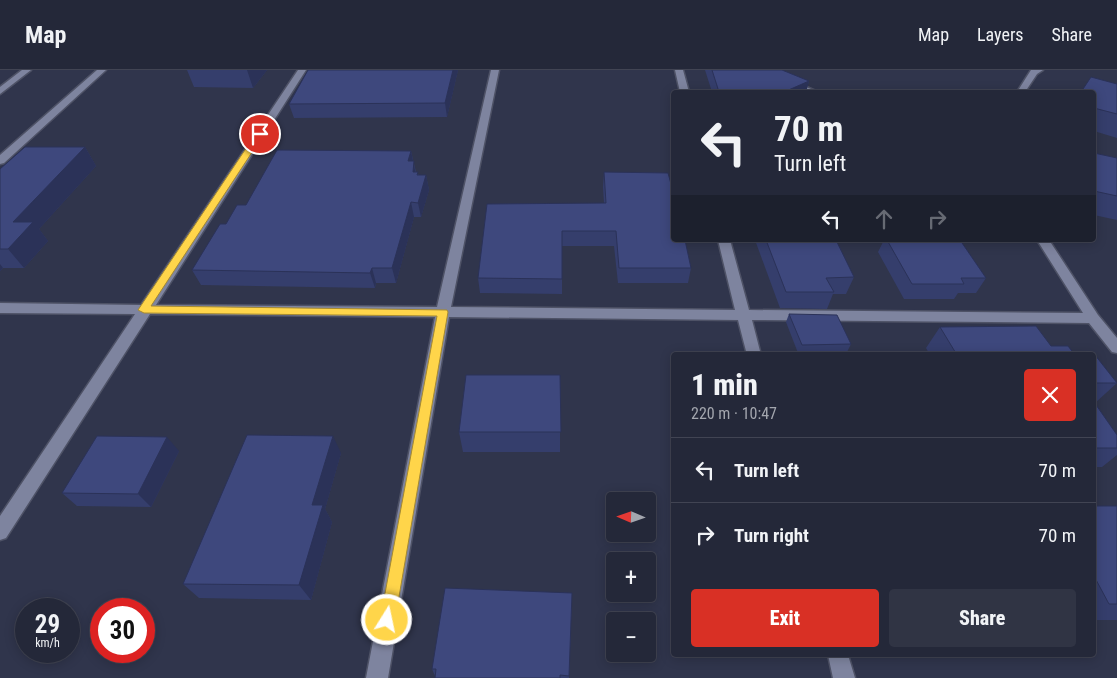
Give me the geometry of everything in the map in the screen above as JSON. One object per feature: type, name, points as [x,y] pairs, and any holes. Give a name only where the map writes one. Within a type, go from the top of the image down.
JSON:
[{"type":"street","points":[[0,91],[27,70]]},
{"type":"street","points":[[0,161],[102,70]]},
{"type":"street","points":[[0,532],[302,70]]},
{"type":"street","points":[[377,678],[443,312],[495,70]]},
{"type":"street","points":[[679,70],[684,90]]},
{"type":"street","points":[[759,70],[808,90]]},
{"type":"street","points":[[1022,90],[1034,71]]},
{"type":"street","points":[[725,242],[753,352]]},
{"type":"street","points":[[1043,242],[1093,318],[1117,348]]},
{"type":"street","points":[[0,308],[1093,318]]},
{"type":"street","points":[[839,657],[844,678]]},
{"type":"building","points":[[308,70],[453,70],[445,103],[289,104]]},
{"type":"building","points":[[712,70],[782,70],[809,81],[789,90],[718,90]]},
{"type":"building","points":[[1091,77],[1117,84],[1117,114],[1096,109],[1096,90],[1082,90]]},
{"type":"building","points":[[25,147],[85,147],[13,222],[33,222],[8,249],[0,249],[0,169]]},
{"type":"building","points":[[277,150],[411,151],[408,161],[414,161],[413,172],[418,172],[417,175],[426,175],[418,203],[411,202],[392,268],[372,268],[370,273],[192,270],[220,224],[226,224],[237,205],[246,205]]},
{"type":"building","points":[[1096,153],[1117,158],[1117,196],[1096,191]]},
{"type":"building","points":[[604,172],[668,173],[671,184],[671,242],[685,242],[691,268],[619,268],[616,231],[562,231],[562,279],[478,278],[487,204],[606,203]]},
{"type":"building","points":[[767,242],[837,242],[854,277],[826,278],[834,292],[786,292]]},
{"type":"building","points":[[888,242],[961,242],[986,278],[961,278],[964,284],[912,284]]},
{"type":"building","points":[[789,314],[837,315],[851,344],[802,345]]},
{"type":"building","points":[[1036,326],[1051,346],[1068,346],[1073,352],[955,352],[940,327]]},
{"type":"building","points":[[1096,356],[1117,383],[1096,383]]},
{"type":"building","points":[[466,375],[560,375],[561,432],[459,432]]},
{"type":"building","points":[[1096,405],[1117,435],[1117,448],[1096,448]]},
{"type":"building","points":[[247,435],[333,436],[312,505],[323,505],[299,585],[183,584]]},
{"type":"building","points":[[97,436],[167,437],[138,494],[62,493]]},
{"type":"building","points":[[1096,506],[1117,506],[1117,604],[1109,604],[1096,580]]},
{"type":"building","points":[[445,588],[572,593],[569,676],[560,675],[560,678],[435,678],[436,669],[432,669]]},
{"type":"route","points":[[260,134],[144,310],[443,312],[387,620]]}]
